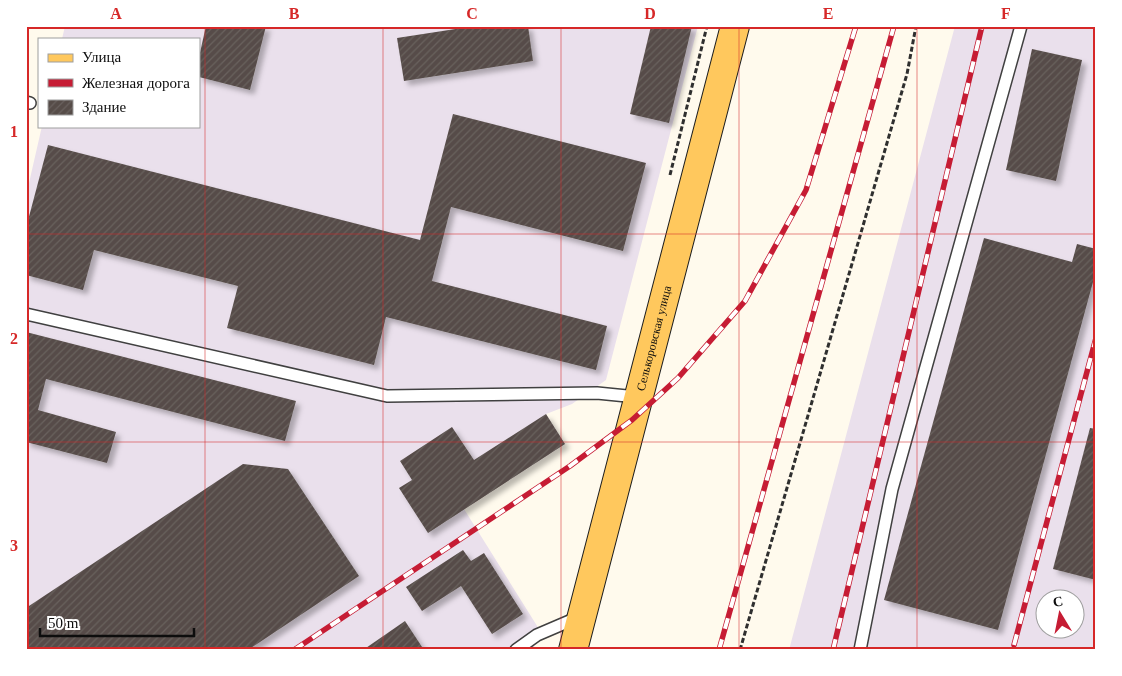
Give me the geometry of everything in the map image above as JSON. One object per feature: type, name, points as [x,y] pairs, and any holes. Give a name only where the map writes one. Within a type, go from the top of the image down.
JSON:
[{"type":"main road","name":"Селькоровская улица","points":[[573,650],[580,616],[736,26]]},
{"type":"lane","points":[[860,650],[892,489],[1022,26]]},
{"type":"lane","points":[[26,314],[387,396],[597,393],[637,398]]},
{"type":"lane","points":[[516,650],[537,635],[580,616]]},
{"type":"path","points":[[740,650],[906,74],[916,26]]},
{"type":"shaded area","points":[[65,26],[698,26],[606,380],[572,404],[546,414],[565,444],[464,509],[539,629],[533,650],[26,650],[26,184],[29,183],[42,128],[200,128],[200,38],[62,38]]},
{"type":"shaded area","points":[[955,26],[1096,26],[1096,650],[789,650]]},
{"type":"building","points":[[206,26],[266,26],[250,90],[200,77],[200,53]]},
{"type":"building","points":[[475,26],[528,26],[533,61],[404,81],[397,38]]},
{"type":"building","points":[[651,26],[692,26],[669,123],[630,114]]},
{"type":"building","points":[[1032,49],[1082,60],[1056,181],[1006,170]]},
{"type":"building","points":[[453,114],[646,163],[623,251],[451,207],[432,281],[607,326],[596,370],[386,317],[374,365],[227,328],[238,286],[94,250],[83,290],[26,275],[26,228],[48,145],[420,240]]},
{"type":"building","points":[[984,238],[1072,262],[1077,244],[1096,249],[1096,271],[998,630],[884,600]]},
{"type":"building","points":[[26,332],[296,401],[285,441],[46,379],[38,410],[116,432],[107,463],[26,442]]},
{"type":"building","points":[[546,414],[565,444],[428,533],[399,488],[412,480],[400,461],[452,427],[474,460]]},
{"type":"building","points":[[1090,428],[1096,429],[1096,580],[1053,569]]},
{"type":"building","points":[[243,464],[288,469],[359,576],[248,650],[26,650],[26,608]]},
{"type":"building","points":[[463,550],[471,561],[484,553],[523,614],[492,634],[461,586],[422,611],[406,587]]},
{"type":"building","points":[[405,621],[424,650],[363,650]]},
{"type":"railway","points":[[294,650],[570,466],[632,420],[678,378],[745,301],[806,190],[856,26]]},
{"type":"railway","points":[[719,650],[894,26]]},
{"type":"railway","points":[[833,650],[982,26]]},
{"type":"railway","points":[[1014,645],[1096,338]]}]
